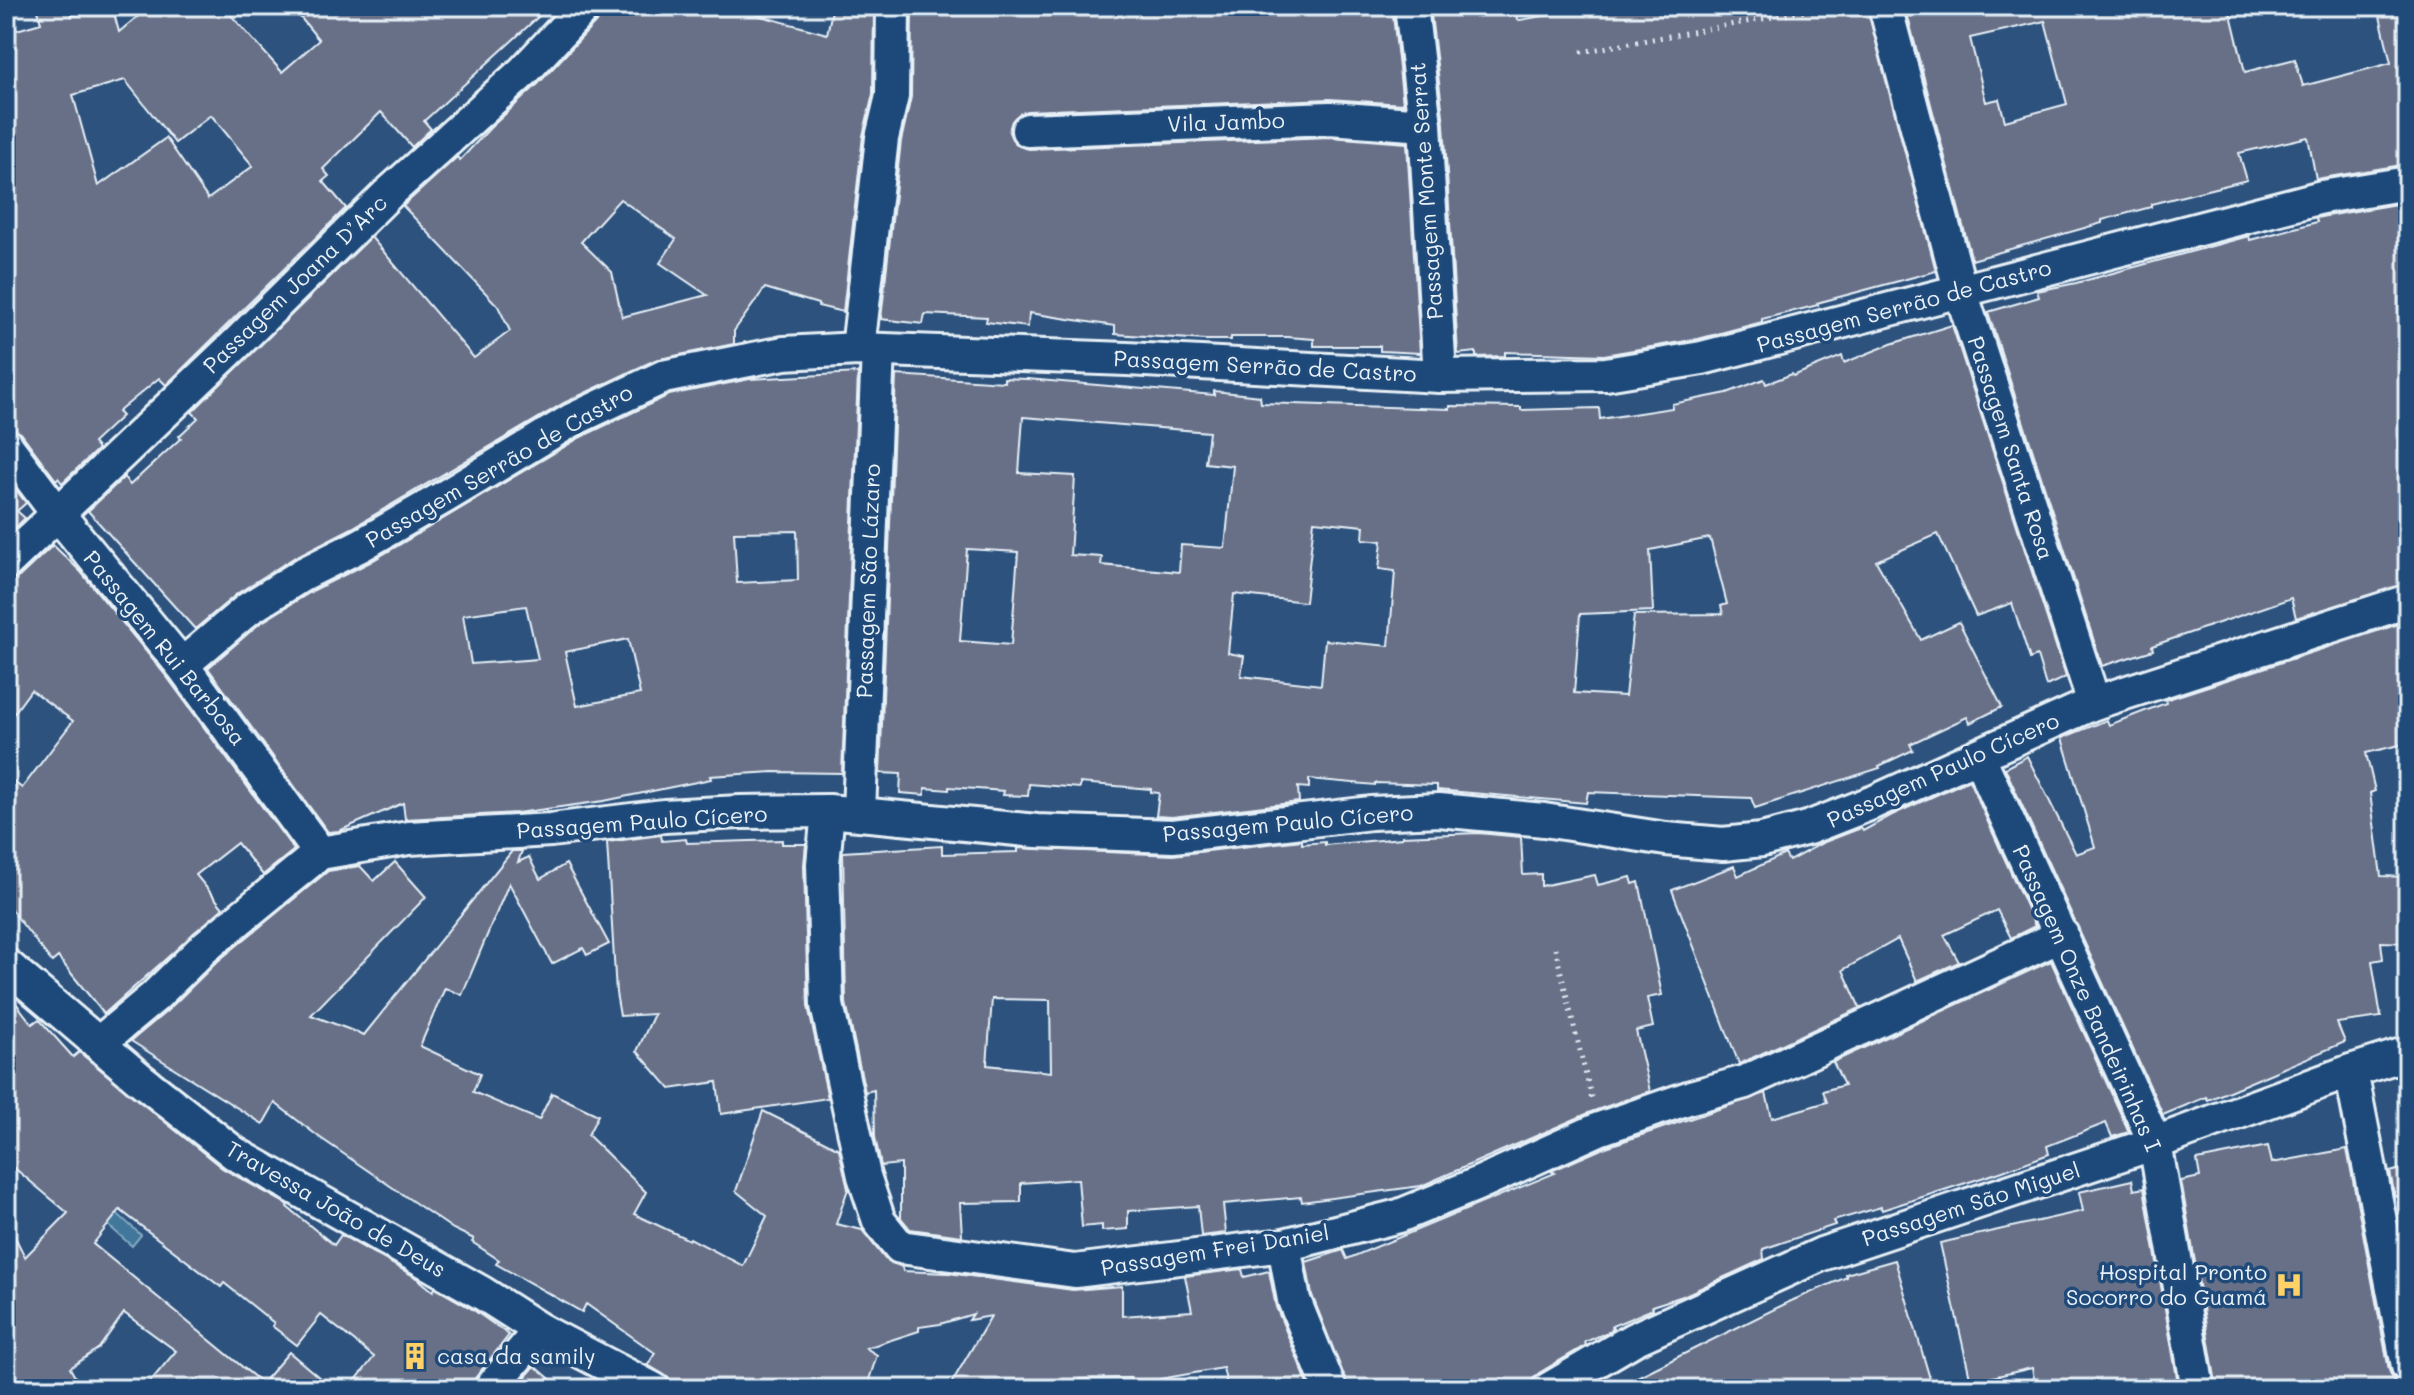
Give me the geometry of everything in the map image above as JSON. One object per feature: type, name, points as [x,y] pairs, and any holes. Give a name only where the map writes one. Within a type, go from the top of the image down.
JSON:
[{"type":"street","name":"Passagem Joana D’Arc","points":[[6,563],[388,194],[524,71],[585,6]]},
{"type":"street","name":"Passagem São Lázaro","points":[[893,6],[892,96],[882,138],[843,812],[823,864],[827,1005],[864,1176],[879,1221],[900,1247]]},
{"type":"street","name":"Passagem Monte Serrat","points":[[1411,6],[1425,125],[1440,376]]},
{"type":"street","name":"Passagem Santa Rosa","points":[[1885,6],[1960,289],[2094,703]]},
{"type":"street","name":"Vila Jambo","points":[[1028,130],[1330,118],[1425,125]]},
{"type":"street","name":"Passagem Serrão de Castro","points":[[182,665],[248,609],[305,573],[434,503],[572,420],[663,377],[784,353],[868,350],[1127,359],[1440,376],[1606,374],[1764,343],[1960,289],[2322,197],[2408,183]]},
{"type":"street","name":"Passagem Rui Barbosa","points":[[6,445],[57,513],[182,665],[320,853]]},
{"type":"street","name":"Passagem Paulo Cícero","points":[[99,1043],[154,997],[205,947],[320,853],[409,838],[551,830],[664,816],[843,812],[1037,831],[1173,836],[1371,813],[1439,810],[1544,820],[1666,839],[1723,844],[1762,840],[1808,828],[1979,757],[2094,703],[2408,601]]},
{"type":"street","name":"Passagem Onze Bandeirinhas I","points":[[1979,757],[2155,1143],[2198,1389]]},
{"type":"street","name":"Passagem Frei Daniel","points":[[900,1247],[1075,1271],[1284,1245],[1399,1216],[1599,1129],[1745,1082],[2062,935]]},
{"type":"street","name":"Travessa João de Deus","points":[[6,965],[140,1079],[234,1153],[638,1385]]},
{"type":"street","name":"Passagem São Miguel","points":[[1549,1389],[1634,1339],[1822,1254],[2155,1143],[2408,1053]]},
{"type":"street","points":[[2351,1071],[2408,1366]]},
{"type":"street","points":[[1284,1245],[1294,1300],[1330,1389]]},
{"type":"street","points":[[490,1389],[540,1330]]},
{"type":"path","points":[[1581,52],[1834,6]]},
{"type":"path","points":[[1555,948],[1599,1129]]},
{"type":"water","points":[[111,1208],[141,1235],[132,1246],[101,1219]]},
{"type":"building","points":[[37,6],[70,6],[72,16],[112,6],[119,32],[150,6],[223,6],[282,72],[319,40],[291,6],[550,6],[424,121],[431,129],[412,147],[381,112],[323,169],[329,176],[323,181],[346,208],[166,385],[159,378],[118,412],[122,416],[93,443],[98,449],[62,483],[58,478],[56,480],[21,433],[6,426],[6,33],[41,23]],"holes":[[[125,80],[175,143],[211,115],[253,166],[208,199],[166,138],[98,186],[73,95]]]},
{"type":"building","points":[[603,6],[764,6],[757,15],[827,34],[833,6],[874,6],[873,94],[863,136],[843,312],[765,288],[734,331],[734,344],[655,360],[564,403],[352,528],[295,557],[238,593],[195,629],[88,511],[124,477],[130,485],[181,438],[179,436],[198,418],[192,412],[371,237],[474,358],[510,331],[498,306],[403,206],[457,157],[460,160],[599,19]],"holes":[[[620,199],[676,239],[660,263],[707,295],[622,317],[612,272],[581,242]]]},
{"type":"building","points":[[912,6],[1392,6],[1403,104],[1329,99],[1027,111],[1012,121],[1009,132],[1019,146],[1029,149],[1330,137],[1407,143],[1420,353],[1380,351],[1380,346],[1314,346],[1314,339],[1287,337],[1205,340],[1115,334],[1115,326],[1029,313],[1028,327],[986,322],[987,317],[925,314],[923,324],[881,319],[901,141],[911,97]]},
{"type":"building","points":[[1430,6],[1515,6],[1517,19],[1520,20],[1582,9],[1581,6],[1867,6],[1936,271],[1698,339],[1604,355],[1505,352],[1505,356],[1476,357],[1476,352],[1458,354],[1444,124]]},
{"type":"building","points":[[1905,6],[2229,6],[2245,72],[2295,59],[2303,86],[2391,63],[2379,12],[2408,6],[2408,164],[2316,179],[2308,137],[2239,153],[2247,180],[2151,204],[2151,207],[2102,220],[2102,223],[1972,260]],"holes":[[[2045,21],[2067,104],[2005,121],[1999,99],[1986,102],[1970,38]]]},
{"type":"building","points":[[2408,202],[2408,583],[2296,618],[2291,598],[2102,666],[1988,312],[2039,297],[2037,291],[2249,236],[2250,240],[2317,222],[2316,218]]},
{"type":"building","points":[[1952,325],[2066,677],[2046,686],[2037,656],[2030,659],[2012,603],[1976,616],[1938,534],[1876,561],[1921,640],[1959,622],[2002,707],[1970,723],[1967,717],[1910,744],[1913,750],[1880,768],[1755,808],[1751,798],[1588,792],[1586,803],[1437,790],[1437,785],[1375,785],[1309,779],[1309,788],[1298,787],[1299,802],[1172,817],[1156,816],[1159,793],[1151,792],[1151,789],[1080,783],[1080,788],[1029,784],[1028,796],[949,787],[949,790],[925,788],[925,795],[900,793],[901,774],[880,773],[896,375],[1004,382],[1004,378],[1027,379],[1214,395],[1214,391],[1260,396],[1261,403],[1450,409],[1450,406],[1521,407],[1521,410],[1599,408],[1600,419],[1672,408],[1672,404],[1727,393],[1764,379],[1766,384],[1842,356],[1844,363]],"holes":[[[1023,417],[1209,432],[1205,463],[1233,466],[1225,548],[1181,545],[1179,572],[1101,565],[1102,557],[1070,555],[1075,476],[1019,473]],[[1314,521],[1364,526],[1363,539],[1382,541],[1379,569],[1395,571],[1389,646],[1325,640],[1321,685],[1241,676],[1244,656],[1228,653],[1234,594],[1305,602]],[[1710,538],[1727,604],[1721,606],[1723,614],[1634,615],[1625,696],[1574,693],[1580,614],[1653,611],[1650,550]],[[967,549],[1018,552],[1011,645],[960,641]]]},
{"type":"building","points":[[858,373],[842,773],[773,772],[710,776],[711,779],[604,801],[517,813],[405,819],[403,803],[339,831],[328,832],[208,668],[259,624],[581,437],[669,395],[750,379]],"holes":[[[797,531],[798,580],[737,583],[734,532]],[[526,606],[538,659],[471,664],[463,615]],[[628,639],[640,694],[577,706],[565,652]]]},
{"type":"building","points":[[6,477],[26,503],[17,511],[25,518],[6,537]]},
{"type":"building","points":[[53,545],[81,572],[167,677],[294,850],[263,875],[237,843],[196,875],[223,908],[104,1014],[58,957],[52,962],[6,903],[6,776],[22,788],[73,721],[31,690],[6,724],[6,581],[19,577]]},
{"type":"building","points":[[2408,621],[2408,684],[2399,686],[2408,725],[2408,743],[2366,753],[2375,791],[2370,793],[2381,876],[2408,877],[2408,943],[2381,942],[2383,959],[2372,961],[2381,1017],[2337,1023],[2345,1042],[2208,1100],[2206,1097],[2163,1115],[2005,768],[2027,756],[2076,854],[2095,847],[2062,738],[2107,720],[2109,725],[2166,703],[2165,700]]},
{"type":"building","points":[[1969,780],[2035,926],[2011,938],[1997,910],[1944,935],[1959,962],[1917,981],[1898,939],[1843,970],[1860,1008],[1739,1064],[1672,890],[1734,866],[1738,876],[1785,854],[1789,861],[1822,843],[1861,828],[1863,831]]},
{"type":"building","points":[[1478,833],[1521,837],[1523,875],[1541,874],[1541,886],[1595,875],[1598,885],[1631,877],[1633,884],[1639,882],[1662,995],[1647,998],[1653,1027],[1636,1031],[1650,1091],[1591,1112],[1421,1186],[1302,1202],[1301,1197],[1223,1204],[1226,1233],[1201,1236],[1198,1206],[1128,1211],[1128,1229],[1102,1231],[1102,1225],[1082,1227],[1078,1179],[1021,1183],[1021,1202],[960,1203],[962,1236],[910,1229],[901,1218],[901,1164],[881,1166],[875,1137],[874,1090],[865,1092],[846,1003],[843,852],[942,846],[942,854],[1018,852],[1018,848],[1173,855],[1302,840],[1302,844],[1325,842],[1325,845],[1402,836]],"holes":[[[992,999],[1050,1000],[1051,1072],[987,1065]]]},
{"type":"building","points":[[661,835],[662,841],[686,839],[687,843],[782,840],[782,844],[806,844],[808,1006],[828,1098],[721,1114],[717,1082],[670,1089],[637,1051],[654,1014],[620,1016],[607,842]]},
{"type":"building","points":[[512,851],[522,851],[518,862],[529,857],[540,879],[566,864],[609,944],[587,955],[583,948],[552,964],[509,883],[462,995],[445,988],[420,1046],[480,1074],[473,1092],[539,1120],[552,1093],[598,1115],[588,1135],[646,1192],[634,1214],[690,1238],[743,1266],[767,1216],[736,1191],[763,1111],[839,1149],[848,1189],[836,1224],[862,1230],[885,1259],[902,1267],[903,1271],[948,1273],[1073,1290],[1122,1286],[1122,1316],[1192,1311],[1185,1276],[1242,1269],[1244,1277],[1269,1271],[1276,1307],[1310,1389],[1228,1389],[1223,1368],[1160,1379],[1160,1389],[1131,1389],[1130,1378],[1080,1379],[1079,1389],[948,1389],[991,1316],[969,1320],[973,1314],[919,1327],[919,1331],[866,1348],[877,1355],[866,1389],[672,1389],[669,1378],[648,1365],[655,1353],[586,1304],[582,1312],[496,1264],[499,1260],[472,1242],[474,1239],[453,1229],[275,1103],[263,1124],[131,1041],[218,961],[328,871],[360,866],[374,881],[395,862],[426,897],[311,1015],[364,1035]]},
{"type":"building","points":[[2051,961],[2129,1132],[2112,1137],[2106,1123],[2047,1146],[2049,1154],[2000,1172],[1882,1210],[1881,1207],[1833,1221],[1835,1225],[1763,1249],[1764,1259],[1683,1296],[1652,1306],[1653,1309],[1612,1326],[1613,1329],[1585,1342],[1586,1345],[1539,1373],[1532,1380],[1530,1389],[1349,1389],[1312,1295],[1306,1262],[1343,1250],[1347,1259],[1555,1173],[1551,1171],[1606,1147],[1766,1093],[1772,1118],[1827,1102],[1823,1091],[1844,1085],[1833,1062]]},
{"type":"building","points":[[6,990],[32,1024],[39,1019],[73,1057],[79,1052],[222,1168],[288,1205],[334,1245],[341,1235],[417,1278],[433,1291],[435,1288],[472,1309],[509,1335],[476,1377],[471,1389],[349,1389],[374,1357],[321,1315],[297,1345],[224,1283],[221,1287],[120,1210],[93,1244],[262,1383],[289,1352],[333,1389],[144,1389],[176,1351],[124,1313],[99,1348],[70,1368],[82,1389],[6,1389],[6,1219],[25,1257],[68,1213],[6,1161]]},
{"type":"building","name":"Hospital Pronto Socorro do Guamá","points":[[2268,1146],[2272,1163],[2347,1149],[2389,1370],[2397,1389],[2217,1389],[2181,1181],[2200,1177],[2197,1160]]},
{"type":"building","points":[[2408,1167],[2408,1193],[2395,1197],[2390,1172]]},
{"type":"building","points":[[2132,1180],[2134,1190],[2144,1188],[2179,1389],[2036,1389],[2032,1368],[1971,1382],[1940,1243],[2083,1211],[2079,1192]]},
{"type":"building","points":[[1895,1260],[1933,1389],[1613,1389],[1791,1301],[1847,1277],[1846,1274]]},
{"type":"building","points":[[535,1366],[562,1389],[515,1389]]},
{"type":"place","name":"Hospital Pronto Socorro do Guamá","points":[[2289,1285]]},
{"type":"place","name":"casa da samily","points":[[415,1356]]}]
